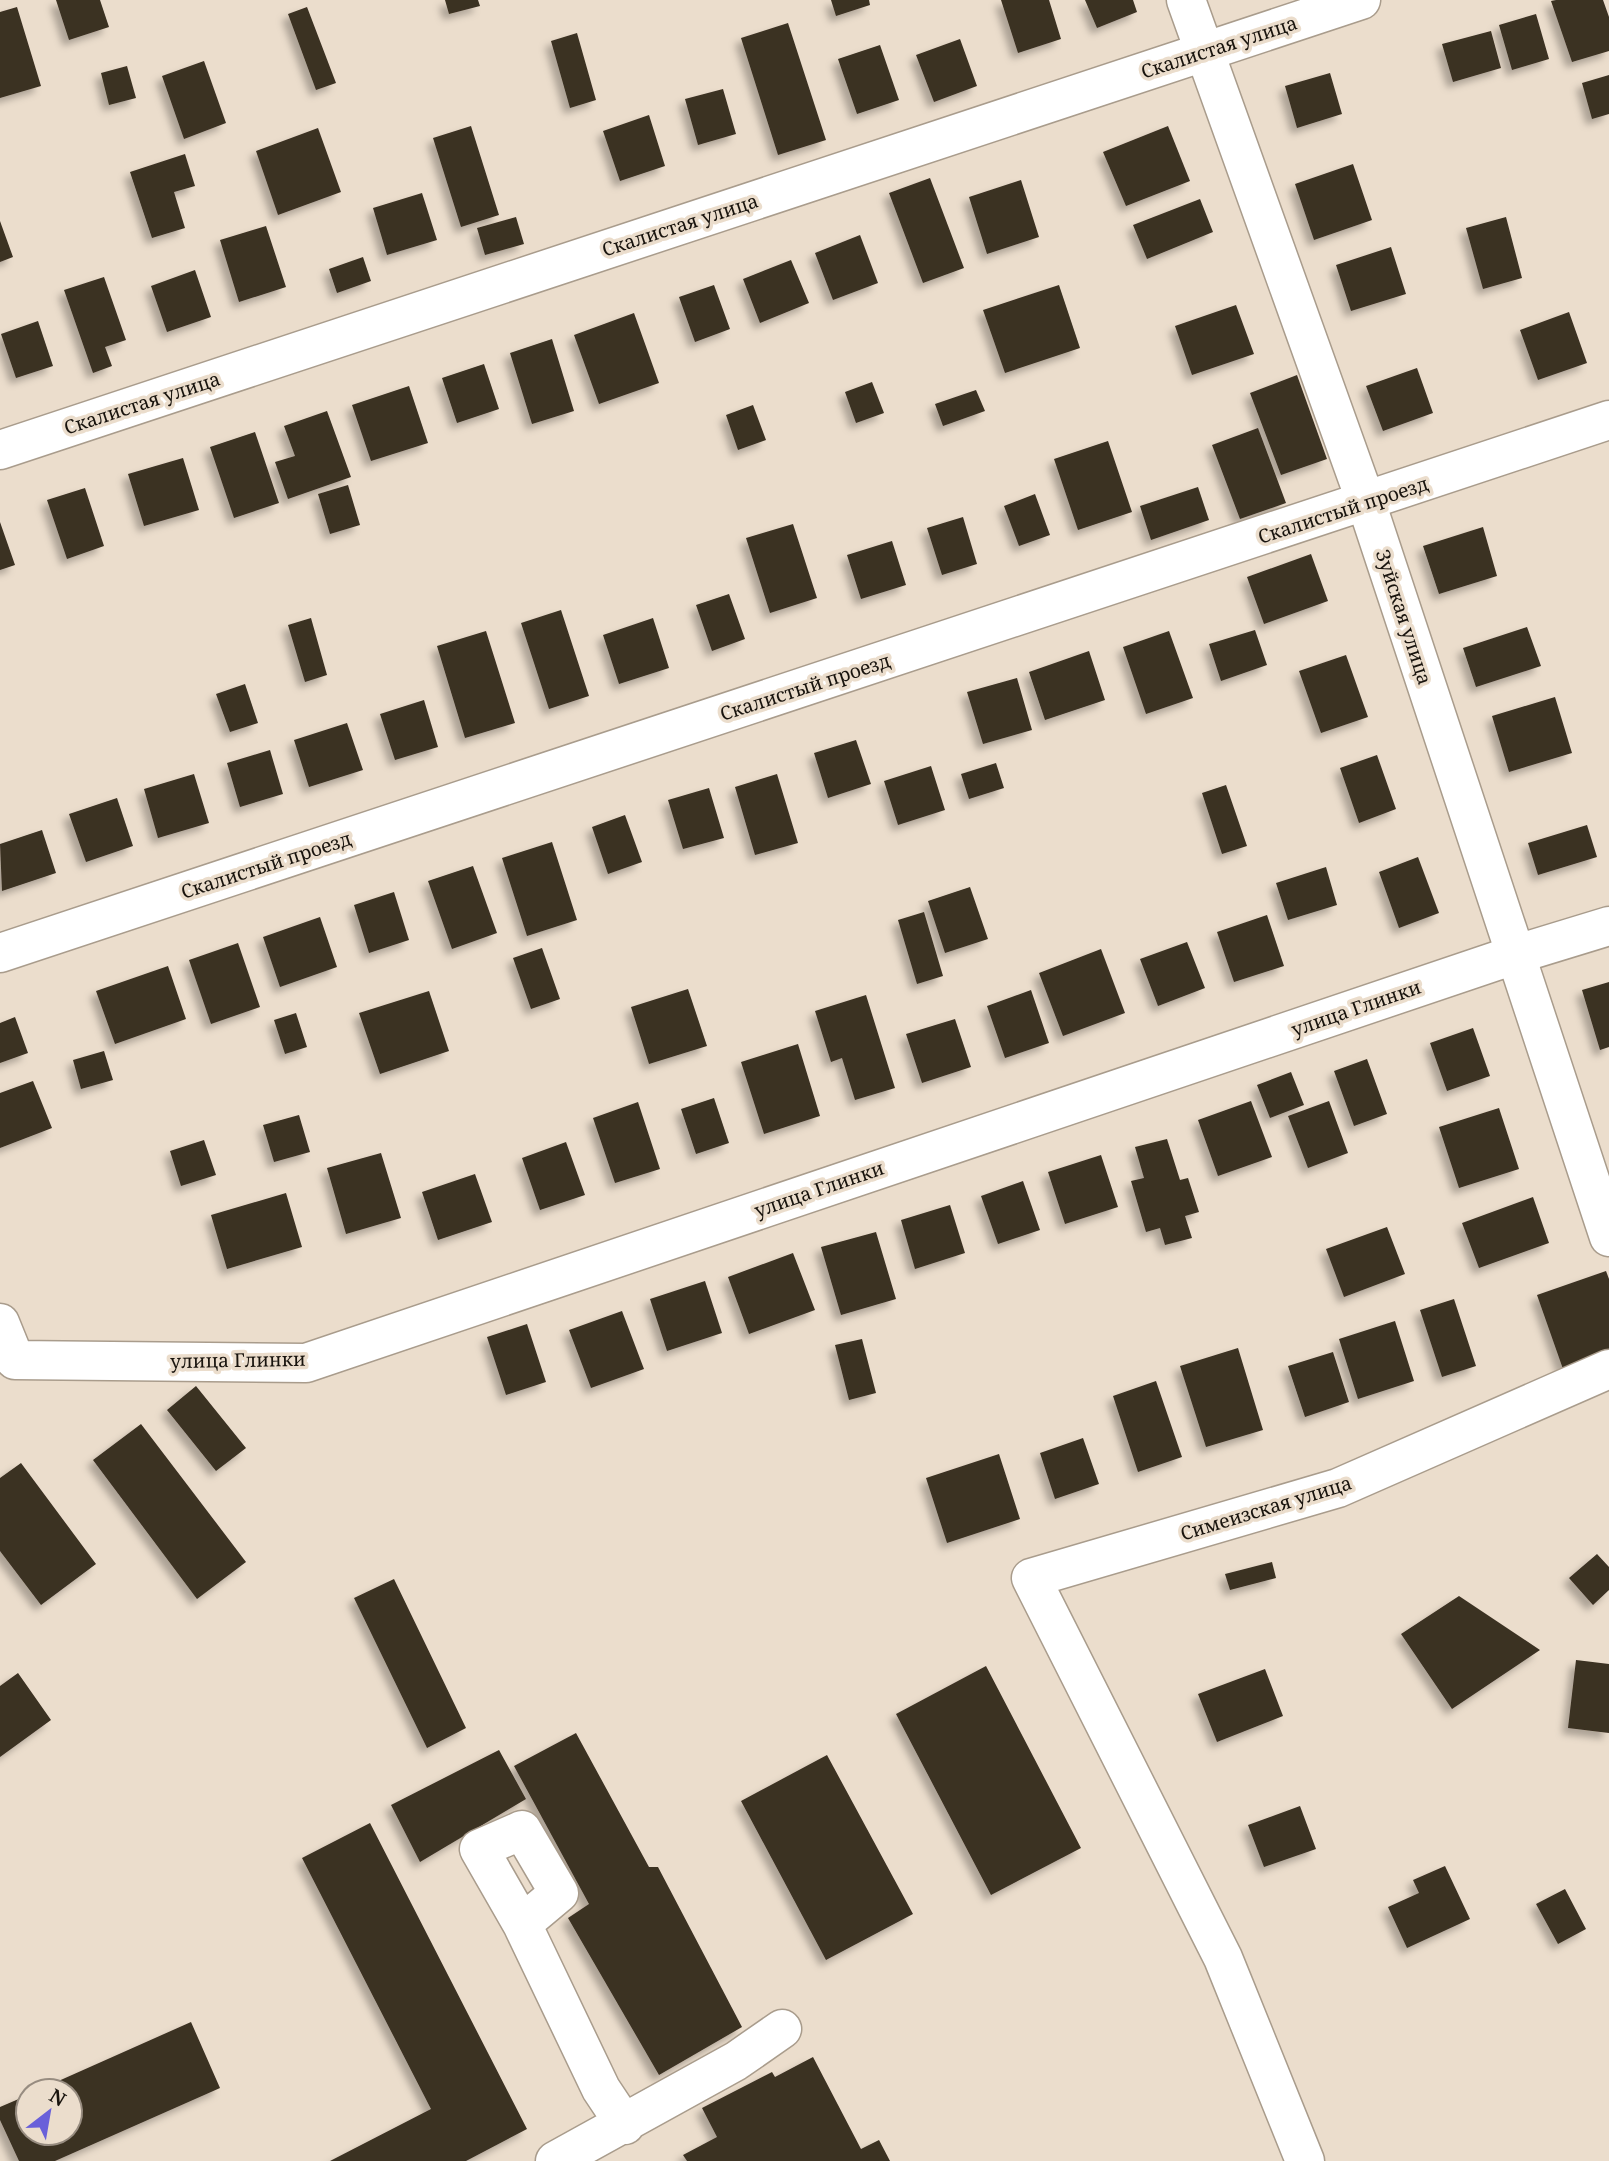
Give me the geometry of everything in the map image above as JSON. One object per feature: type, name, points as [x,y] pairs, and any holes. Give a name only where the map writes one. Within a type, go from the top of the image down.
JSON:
[{"type":"street","name":"Зуйская улица","points":[[1186,0],[1366,502],[1609,1237]]},
{"type":"street","name":"Скалистая улица","points":[[0,450],[1361,0]]},
{"type":"street","name":"Скалистый проезд","points":[[0,953],[1609,420]]},
{"type":"street","name":"улица Глинки","points":[[8,1367],[306,1363],[1514,955],[1609,926]]},
{"type":"street","points":[[0,1322],[8,1367]]},
{"type":"street","name":"Симеизская улица","points":[[1305,2161],[1223,1958],[1031,1578],[1338,1488],[1609,1368]]},
{"type":"street","points":[[522,1924],[601,2089],[625,2125]]},
{"type":"street","points":[[555,2161],[625,2125],[736,2061],[782,2029]]},
{"type":"building","points":[[56,0],[100,0],[109,27],[69,40]]},
{"type":"building","points":[[445,0],[478,0],[480,6],[449,14]]},
{"type":"building","points":[[831,0],[869,0],[870,5],[836,16]]},
{"type":"building","points":[[1001,0],[1049,0],[1061,39],[1018,53]]},
{"type":"building","points":[[1085,0],[1133,0],[1137,12],[1097,28]]},
{"type":"building","points":[[1603,0],[1609,17],[1609,51],[1572,62],[1551,1]]},
{"type":"building","points":[[17,7],[41,86],[0,98],[0,12]]},
{"type":"building","points":[[307,7],[336,83],[316,90],[288,14]]},
{"type":"building","points":[[1536,14],[1549,59],[1512,70],[1499,25]]},
{"type":"building","points":[[788,23],[826,140],[778,155],[741,38]]},
{"type":"building","points":[[1491,31],[1501,68],[1453,82],[1442,44]]},
{"type":"building","points":[[577,33],[596,100],[570,108],[551,41]]},
{"type":"building","points":[[960,39],[977,86],[934,102],[916,55]]},
{"type":"building","points":[[880,45],[899,100],[857,114],[838,59]]},
{"type":"building","points":[[204,61],[226,123],[184,139],[162,76]]},
{"type":"building","points":[[127,66],[136,98],[109,105],[101,73]]},
{"type":"building","points":[[1330,73],[1342,114],[1297,128],[1285,86]]},
{"type":"building","points":[[1609,75],[1609,114],[1592,119],[1582,83]]},
{"type":"building","points":[[723,89],[736,134],[698,145],[685,99]]},
{"type":"building","points":[[649,115],[665,166],[620,181],[603,131]]},
{"type":"building","points":[[471,126],[499,215],[461,227],[433,138]]},
{"type":"building","points":[[1168,126],[1190,181],[1126,206],[1103,152]]},
{"type":"building","points":[[318,128],[341,192],[278,215],[256,151]]},
{"type":"building","points":[[185,154],[195,186],[174,192],[185,228],[152,238],[130,172]]},
{"type":"building","points":[[1353,164],[1372,220],[1314,240],[1295,184]]},
{"type":"building","points":[[930,178],[964,268],[923,283],[889,193]]},
{"type":"building","points":[[1021,180],[1039,237],[987,254],[969,197]]},
{"type":"building","points":[[422,193],[437,240],[387,255],[373,208]]},
{"type":"building","points":[[1200,199],[1213,232],[1147,259],[1133,225]]},
{"type":"building","points":[[516,217],[524,244],[485,255],[477,228]]},
{"type":"building","points":[[1506,217],[1522,278],[1483,289],[1466,228]]},
{"type":"building","points":[[0,221],[13,257],[0,262]]},
{"type":"building","points":[[266,226],[286,287],[239,302],[220,240]]},
{"type":"building","points":[[860,235],[878,283],[833,300],[815,253]]},
{"type":"building","points":[[1391,247],[1406,294],[1351,311],[1336,265]]},
{"type":"building","points":[[363,257],[371,281],[337,293],[329,269]]},
{"type":"building","points":[[791,260],[809,303],[760,323],[743,279]]},
{"type":"building","points":[[195,270],[211,317],[167,332],[151,286]]},
{"type":"building","points":[[104,277],[126,340],[105,347],[112,366],[93,373],[64,290]]},
{"type":"building","points":[[714,285],[730,329],[695,342],[679,297]]},
{"type":"building","points":[[1059,285],[1080,348],[1005,373],[983,310]]},
{"type":"building","points":[[1236,305],[1254,354],[1192,375],[1175,326]]},
{"type":"building","points":[[1569,312],[1587,363],[1538,380],[1520,330]]},
{"type":"building","points":[[634,313],[659,383],[599,404],[574,335]]},
{"type":"building","points":[[38,321],[53,366],[16,378],[1,334]]},
{"type":"building","points":[[552,339],[574,411],[532,424],[510,353]]},
{"type":"building","points":[[484,364],[499,409],[457,423],[442,378]]},
{"type":"building","points":[[1417,368],[1433,413],[1383,431],[1366,386]]},
{"type":"building","points":[[1297,375],[1327,459],[1281,475],[1250,393]]},
{"type":"building","points":[[872,382],[884,413],[856,423],[845,392]]},
{"type":"building","points":[[409,386],[428,443],[371,461],[352,405]]},
{"type":"building","points":[[976,390],[985,411],[943,426],[935,404]]},
{"type":"building","points":[[753,405],[766,440],[738,450],[726,415]]},
{"type":"building","points":[[327,411],[351,477],[288,499],[275,462],[295,456],[284,426]]},
{"type":"building","points":[[1258,428],[1286,503],[1240,519],[1212,445]]},
{"type":"building","points":[[255,432],[279,503],[234,518],[210,447]]},
{"type":"building","points":[[1108,441],[1132,512],[1078,530],[1054,459]]},
{"type":"building","points":[[183,458],[199,510],[144,526],[128,474]]},
{"type":"building","points":[[348,485],[360,525],[330,534],[318,494]]},
{"type":"building","points":[[1198,487],[1209,520],[1151,540],[1140,506]]},
{"type":"building","points":[[85,488],[104,546],[67,559],[47,500]]},
{"type":"building","points":[[1035,494],[1050,535],[1019,546],[1004,506]]},
{"type":"building","points":[[963,517],[977,564],[942,575],[927,528]]},
{"type":"building","points":[[0,522],[15,565],[0,570]]},
{"type":"building","points":[[793,524],[817,598],[770,613],[746,538]]},
{"type":"building","points":[[1483,527],[1497,576],[1439,594],[1423,546]]},
{"type":"building","points":[[892,541],[906,585],[861,599],[847,555]]},
{"type":"building","points":[[1311,554],[1328,601],[1264,624],[1247,577]]},
{"type":"building","points":[[729,594],[745,639],[712,651],[696,605]]},
{"type":"building","points":[[561,610],[589,696],[549,709],[521,623]]},
{"type":"building","points":[[311,618],[327,675],[305,682],[288,625]]},
{"type":"building","points":[[653,618],[669,668],[619,684],[603,635]]},
{"type":"building","points":[[1527,627],[1541,666],[1476,687],[1463,648]]},
{"type":"building","points":[[1255,630],[1267,665],[1221,681],[1209,644]]},
{"type":"building","points":[[486,631],[515,723],[465,738],[437,646]]},
{"type":"building","points":[[1169,631],[1193,698],[1146,714],[1123,647]]},
{"type":"building","points":[[1089,651],[1105,700],[1045,720],[1029,672]]},
{"type":"building","points":[[1346,655],[1368,717],[1321,733],[1299,671]]},
{"type":"building","points":[[1017,678],[1032,730],[983,744],[967,692]]},
{"type":"building","points":[[245,684],[258,723],[230,732],[216,694]]},
{"type":"building","points":[[1555,697],[1572,753],[1509,772],[1492,716]]},
{"type":"building","points":[[424,700],[438,747],[395,760],[380,714]]},
{"type":"building","points":[[347,723],[363,770],[309,787],[294,740]]},
{"type":"building","points":[[856,740],[871,784],[828,798],[814,753]]},
{"type":"building","points":[[270,750],[283,794],[240,807],[227,763]]},
{"type":"building","points":[[1377,755],[1396,809],[1359,823],[1340,768]]},
{"type":"building","points":[[996,763],[1004,788],[969,799],[961,774]]},
{"type":"building","points":[[931,766],[945,810],[898,825],[884,781]]},
{"type":"building","points":[[194,774],[209,823],[158,838],[144,789]]},
{"type":"building","points":[[777,774],[798,843],[755,855],[735,787]]},
{"type":"building","points":[[1226,785],[1247,846],[1222,854],[1202,793]]},
{"type":"building","points":[[709,788],[724,838],[683,849],[668,800]]},
{"type":"building","points":[[117,798],[133,846],[86,862],[69,814]]},
{"type":"building","points":[[625,815],[642,862],[608,874],[592,827]]},
{"type":"building","points":[[1587,825],[1597,857],[1538,875],[1528,843]]},
{"type":"building","points":[[42,830],[56,873],[2,891],[0,844]]},
{"type":"building","points":[[552,842],[577,920],[527,936],[502,858]]},
{"type":"building","points":[[1418,857],[1439,913],[1399,928],[1379,872]]},
{"type":"building","points":[[473,866],[497,933],[452,949],[428,881]]},
{"type":"building","points":[[1326,867],[1337,905],[1288,920],[1276,883]]},
{"type":"building","points":[[970,887],[988,939],[945,953],[928,901]]},
{"type":"building","points":[[394,892],[409,940],[369,953],[354,905]]},
{"type":"building","points":[[924,912],[943,976],[917,984],[898,920]]},
{"type":"building","points":[[1267,915],[1284,966],[1234,982],[1217,932]]},
{"type":"building","points":[[320,917],[337,967],[280,987],[263,937]]},
{"type":"building","points":[[1187,942],[1205,988],[1158,1006],[1140,959]]},
{"type":"building","points":[[238,943],[260,1007],[211,1024],[189,960]]},
{"type":"building","points":[[542,948],[560,999],[531,1009],[513,958]]},
{"type":"building","points":[[1101,949],[1125,1013],[1063,1036],[1039,973]]},
{"type":"building","points":[[168,966],[186,1019],[115,1044],[96,991]]},
{"type":"building","points":[[1609,982],[1609,1047],[1600,1050],[1582,990]]},
{"type":"building","points":[[688,989],[707,1046],[649,1064],[631,1007]]},
{"type":"building","points":[[1031,990],[1049,1043],[1005,1058],[987,1006]]},
{"type":"building","points":[[429,991],[449,1051],[380,1074],[359,1013]]},
{"type":"building","points":[[866,995],[895,1088],[855,1100],[842,1058],[831,1062],[815,1011]]},
{"type":"building","points":[[296,1013],[307,1047],[285,1054],[274,1020]]},
{"type":"building","points":[[15,1017],[28,1053],[0,1063],[0,1023]]},
{"type":"building","points":[[955,1019],[971,1067],[922,1083],[906,1034]]},
{"type":"building","points":[[1473,1028],[1490,1076],[1447,1091],[1430,1043]]},
{"type":"building","points":[[798,1044],[820,1116],[764,1134],[741,1062]]},
{"type":"building","points":[[104,1051],[113,1080],[81,1089],[73,1060]]},
{"type":"building","points":[[1367,1059],[1387,1114],[1354,1126],[1334,1071]]},
{"type":"building","points":[[1291,1072],[1304,1105],[1270,1118],[1257,1085]]},
{"type":"building","points":[[33,1081],[52,1128],[0,1148],[0,1093]]},
{"type":"building","points":[[714,1098],[729,1143],[696,1154],[681,1109]]},
{"type":"building","points":[[1251,1101],[1272,1157],[1218,1176],[1198,1120]]},
{"type":"building","points":[[1329,1101],[1348,1153],[1308,1168],[1288,1116]]},
{"type":"building","points":[[638,1102],[660,1169],[615,1183],[593,1118]]},
{"type":"building","points":[[1499,1108],[1519,1169],[1459,1188],[1439,1127]]},
{"type":"building","points":[[299,1115],[310,1152],[274,1162],[263,1125]]},
{"type":"building","points":[[1167,1139],[1180,1180],[1188,1178],[1199,1212],[1185,1216],[1192,1238],[1165,1245],[1160,1228],[1146,1232],[1131,1181],[1144,1178],[1135,1147]]},
{"type":"building","points":[[204,1140],[216,1175],[181,1186],[170,1151]]},
{"type":"building","points":[[566,1142],[585,1195],[540,1210],[522,1158]]},
{"type":"building","points":[[381,1153],[401,1218],[346,1234],[327,1168]]},
{"type":"building","points":[[1101,1155],[1118,1207],[1065,1224],[1048,1172]]},
{"type":"building","points":[[475,1174],[492,1222],[438,1240],[422,1192]]},
{"type":"building","points":[[1023,1181],[1040,1230],[998,1244],[981,1196]]},
{"type":"building","points":[[286,1193],[302,1247],[227,1269],[211,1215]]},
{"type":"building","points":[[1533,1197],[1549,1243],[1479,1268],[1462,1223]]},
{"type":"building","points":[[950,1205],[965,1253],[915,1269],[901,1220]]},
{"type":"building","points":[[1387,1227],[1405,1274],[1344,1297],[1326,1249]]},
{"type":"building","points":[[876,1232],[896,1299],[841,1315],[821,1247]]},
{"type":"building","points":[[793,1253],[815,1310],[749,1334],[728,1277]]},
{"type":"building","points":[[1606,1271],[1609,1279],[1609,1353],[1563,1369],[1537,1295]]},
{"type":"building","points":[[705,1281],[722,1333],[667,1351],[650,1299]]},
{"type":"building","points":[[1454,1299],[1476,1366],[1442,1377],[1420,1310]]},
{"type":"building","points":[[622,1311],[644,1369],[591,1388],[569,1330]]},
{"type":"building","points":[[1395,1321],[1414,1381],[1358,1399],[1339,1339]]},
{"type":"building","points":[[527,1324],[546,1382],[506,1395],[487,1337]]},
{"type":"building","points":[[862,1339],[876,1393],[849,1400],[835,1345]]},
{"type":"building","points":[[1238,1348],[1263,1430],[1206,1447],[1180,1366]]},
{"type":"building","points":[[1333,1352],[1349,1402],[1305,1417],[1288,1366]]},
{"type":"building","points":[[1156,1381],[1182,1457],[1138,1472],[1113,1396]]},
{"type":"building","points":[[196,1386],[246,1448],[216,1471],[167,1410]]},
{"type":"building","points":[[141,1424],[246,1562],[197,1599],[93,1460]]},
{"type":"building","points":[[1083,1438],[1099,1484],[1055,1499],[1040,1453]]},
{"type":"building","points":[[999,1454],[1020,1519],[947,1543],[926,1478]]},
{"type":"building","points":[[21,1463],[96,1564],[41,1605],[0,1551],[0,1478]]},
{"type":"building","points":[[1597,1554],[1609,1567],[1609,1590],[1593,1605],[1569,1578]]},
{"type":"building","points":[[1272,1562],[1276,1578],[1230,1590],[1225,1574]]},
{"type":"building","points":[[394,1579],[466,1728],[427,1748],[354,1598]]},
{"type":"building","points":[[1459,1596],[1540,1650],[1452,1709],[1401,1634]]},
{"type":"building","points":[[1576,1660],[1609,1664],[1609,1733],[1568,1728]]},
{"type":"building","points":[[986,1666],[1081,1848],[991,1895],[896,1714]]},
{"type":"building","points":[[1265,1669],[1283,1716],[1217,1742],[1198,1694]]},
{"type":"building","points":[[18,1673],[51,1720],[0,1757],[0,1686]]},
{"type":"building","points":[[576,1733],[649,1867],[658,1867],[742,2027],[659,2075],[568,1918],[589,1904],[514,1766]]},
{"type":"building","points":[[499,1750],[526,1799],[420,1862],[391,1805]]},
{"type":"building","points":[[827,1755],[913,1914],[826,1960],[741,1801]]},
{"type":"building","points":[[1300,1806],[1316,1849],[1264,1867],[1248,1825]]},
{"type":"building","points":[[370,1823],[527,2129],[466,2161],[330,2161],[431,2109],[302,1858]]},
{"type":"building","points":[[1445,1866],[1470,1919],[1407,1948],[1388,1907],[1419,1893],[1413,1880]]},
{"type":"building","points":[[1565,1889],[1586,1929],[1558,1944],[1536,1904]]},
{"type":"building","points":[[191,2022],[220,2088],[55,2161],[19,2161],[0,2120],[0,2107],[14,2101],[14,2147],[84,2147],[84,2077],[67,2077]]},
{"type":"building","points":[[813,2057],[861,2149],[879,2140],[890,2161],[687,2161],[683,2155],[717,2137],[702,2108],[772,2072],[775,2077]]}]
